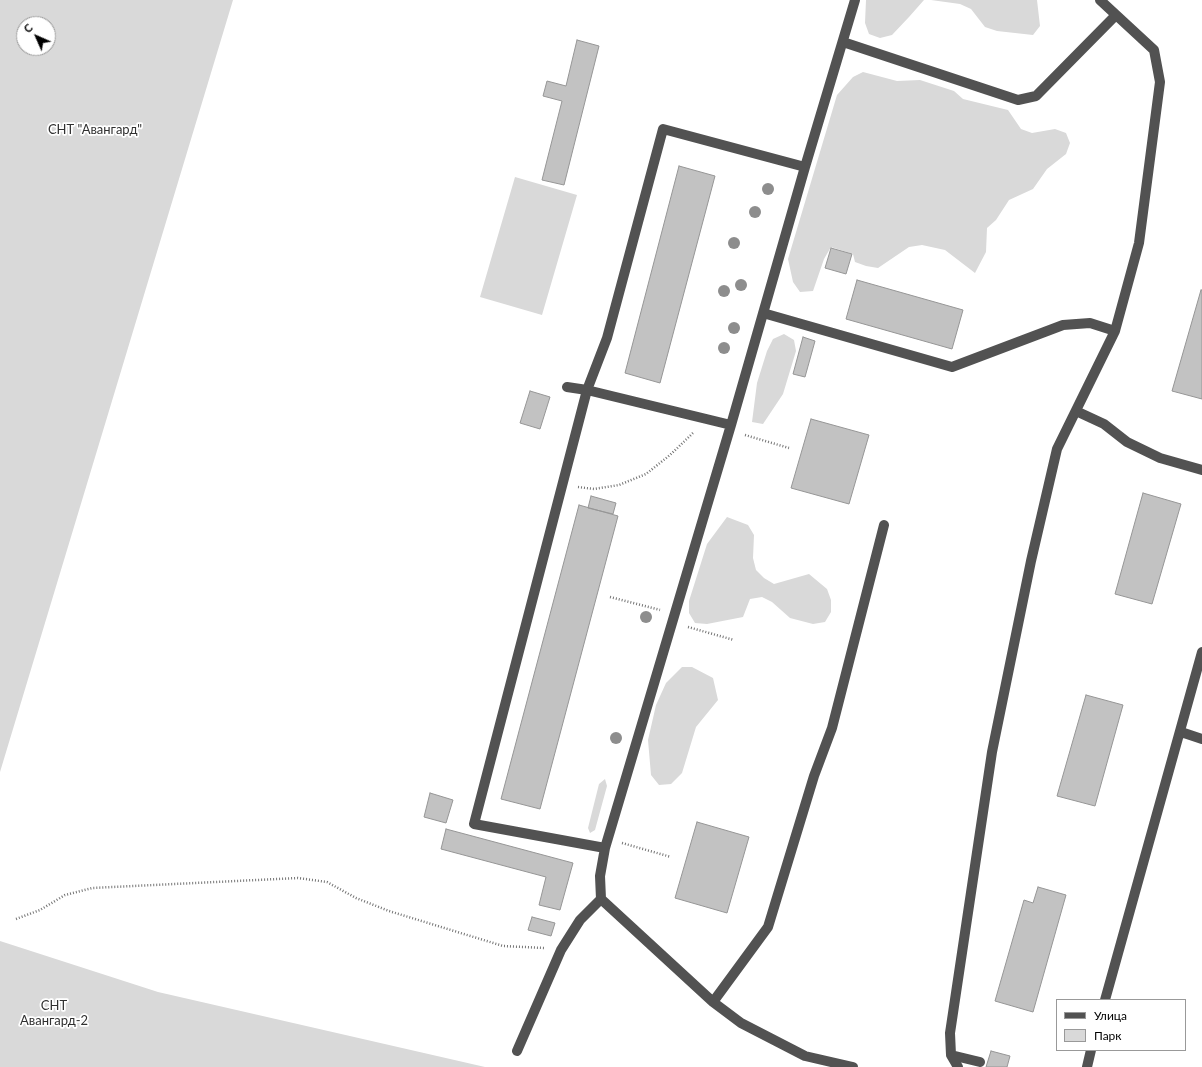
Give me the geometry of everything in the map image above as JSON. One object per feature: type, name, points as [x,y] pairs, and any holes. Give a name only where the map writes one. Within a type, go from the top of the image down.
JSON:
[{"type":"street","points":[[854,1067],[805,1056],[741,1023],[713,1002],[601,899],[600,876],[607,844],[855,0]]},
{"type":"street","points":[[958,1067],[951,1054],[950,1033],[992,752],[1031,562],[1057,449],[1115,331],[1139,243],[1160,82],[1154,50],[1100,0]]},
{"type":"street","points":[[843,42],[1018,100],[1036,96],[1116,15]]},
{"type":"street","points":[[607,844],[474,824],[587,390],[607,338],[663,129],[805,167]]},
{"type":"street","points":[[763,313],[952,367],[1063,325],[1090,323],[1115,331]]},
{"type":"street","points":[[568,387],[587,390],[707,420],[730,428]]},
{"type":"street","points":[[1076,411],[1104,424],[1127,442],[1160,458],[1202,470]]},
{"type":"street","points":[[713,1002],[768,927],[814,776],[832,728],[884,525]]},
{"type":"street","points":[[1105,999],[1181,732],[1202,652]]},
{"type":"street","points":[[1181,732],[1202,738]]},
{"type":"street","points":[[517,1051],[561,950],[580,920],[601,899]]},
{"type":"street","points":[[1087,1067],[1091,1051]]},
{"type":"street","points":[[951,1054],[980,1062]]},
{"type":"path","points":[[562,485],[594,489],[619,485],[646,474],[670,455],[707,420]]},
{"type":"path","points":[[730,428],[789,448]]},
{"type":"path","points":[[610,597],[734,640]]},
{"type":"path","points":[[607,844],[671,857]]},
{"type":"path","points":[[16,919],[40,910],[64,895],[92,888],[298,878],[327,882],[356,898],[389,911],[503,946],[561,950]]},
{"type":"green space","name":"СНТ \"Авангард\"","points":[[0,0],[233,0],[0,772]]},
{"type":"green space","points":[[866,0],[924,0],[892,35],[880,38],[869,34],[865,23]]},
{"type":"green space","points":[[931,0],[1037,0],[1040,26],[1033,35],[997,31],[985,27],[971,9],[960,4]]},
{"type":"green space","points":[[863,72],[897,81],[920,80],[954,91],[963,99],[1008,110],[1021,129],[1032,133],[1055,129],[1066,133],[1070,143],[1066,154],[1047,169],[1033,189],[1009,200],[996,220],[987,228],[986,252],[975,273],[945,250],[922,245],[909,247],[878,268],[855,262],[853,254],[831,247],[824,259],[813,291],[800,292],[793,282],[788,259],[837,95],[853,77]]},
{"type":"green space","points":[[515,177],[577,195],[542,315],[480,297]]},
{"type":"green space","points":[[784,334],[794,340],[796,351],[783,394],[763,424],[752,422],[757,383],[767,351],[773,339]]},
{"type":"green space","points":[[727,517],[748,525],[754,535],[753,558],[756,570],[764,578],[774,584],[809,574],[827,589],[831,600],[831,612],[825,622],[813,624],[790,618],[772,602],[762,597],[750,599],[743,617],[707,624],[695,623],[689,613],[689,601],[707,544]]},
{"type":"green space","points":[[682,667],[692,667],[713,678],[718,700],[696,727],[682,773],[671,784],[659,785],[651,775],[648,740],[656,705],[666,683]]},
{"type":"green space","points":[[605,779],[607,786],[595,830],[590,833],[588,828],[599,784]]},
{"type":"green space","name":"СНТ Авангард-2","points":[[0,941],[158,992],[485,1067],[0,1067]]},
{"type":"building","points":[[577,40],[599,46],[564,185],[542,180],[562,101],[543,96],[547,81],[566,86]]},
{"type":"building","points":[[679,166],[715,176],[660,383],[625,373]]},
{"type":"building","points":[[831,248],[852,254],[846,274],[825,268]]},
{"type":"building","points":[[857,280],[963,310],[952,349],[846,319]]},
{"type":"building","points":[[1202,290],[1202,399],[1172,391]]},
{"type":"building","points":[[803,337],[815,341],[805,377],[793,374]]},
{"type":"building","points":[[530,391],[550,397],[540,429],[520,423]]},
{"type":"building","points":[[811,419],[869,435],[849,504],[791,488]]},
{"type":"building","points":[[1143,493],[1181,504],[1152,604],[1115,594]]},
{"type":"building","points":[[591,496],[616,503],[613,514],[588,508]]},
{"type":"building","points":[[579,505],[618,516],[540,809],[501,799]]},
{"type":"building","points":[[1086,695],[1123,705],[1095,806],[1057,796]]},
{"type":"building","points":[[430,793],[453,800],[446,823],[424,817]]},
{"type":"building","points":[[697,822],[749,837],[727,913],[675,898]]},
{"type":"building","points":[[446,829],[573,863],[560,910],[539,905],[546,877],[441,849]]},
{"type":"building","points":[[1038,887],[1066,895],[1033,1012],[995,1001],[1024,900],[1033,903]]},
{"type":"building","points":[[532,917],[555,923],[551,936],[528,930]]},
{"type":"building","points":[[991,1051],[1010,1056],[1007,1067],[986,1067]]}]
